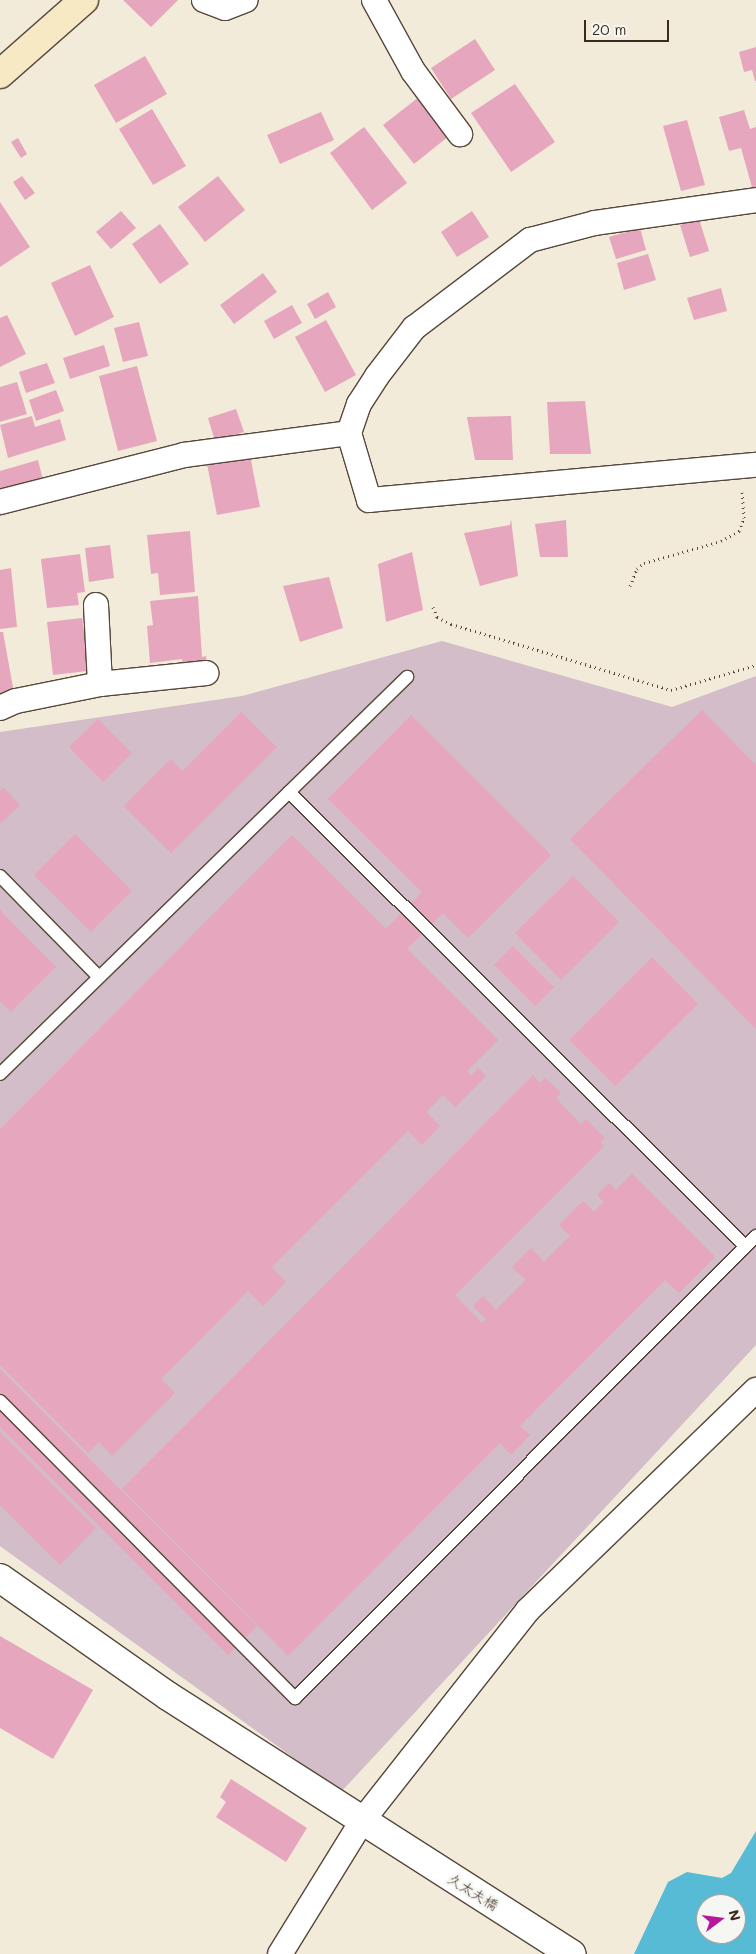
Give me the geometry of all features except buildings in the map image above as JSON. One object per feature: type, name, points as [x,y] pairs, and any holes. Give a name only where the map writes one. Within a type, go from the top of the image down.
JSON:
[{"type":"main road","points":[[0,74],[84,0]]},
{"type":"street","points":[[204,0],[225,8],[246,0]]},
{"type":"street","points":[[374,0],[413,71],[451,117],[460,134]]},
{"type":"street","points":[[747,466],[369,500],[349,433],[359,404],[376,376],[414,328],[530,240],[595,223],[756,200]]},
{"type":"street","points":[[0,502],[184,455],[349,433]]},
{"type":"street","points":[[96,605],[100,684]]},
{"type":"street","points":[[0,708],[16,701],[100,684],[206,672]]},
{"type":"street","points":[[280,1954],[369,1826],[528,1610],[756,1390]]},
{"type":"street","name":"久太夫橋","points":[[0,1578],[168,1696],[570,1954]]},
{"type":"lane","points":[[0,1074],[407,677]]},
{"type":"lane","points":[[290,792],[745,1246]]},
{"type":"lane","points":[[0,876],[99,977]]},
{"type":"lane","points":[[0,1401],[295,1698],[756,1236]]},
{"type":"path","points":[[630,586],[637,569],[644,563],[721,541],[739,531],[744,518],[747,466]]},
{"type":"path","points":[[433,607],[437,617],[451,624],[670,690],[756,666]]},
{"type":"shaded area","points":[[442,641],[672,707],[756,676],[756,1345],[341,1792],[0,1546],[0,732],[242,696]]},
{"type":"water","points":[[756,1831],[756,1954],[634,1954],[668,1882],[687,1872],[722,1878],[731,1873]]}]
